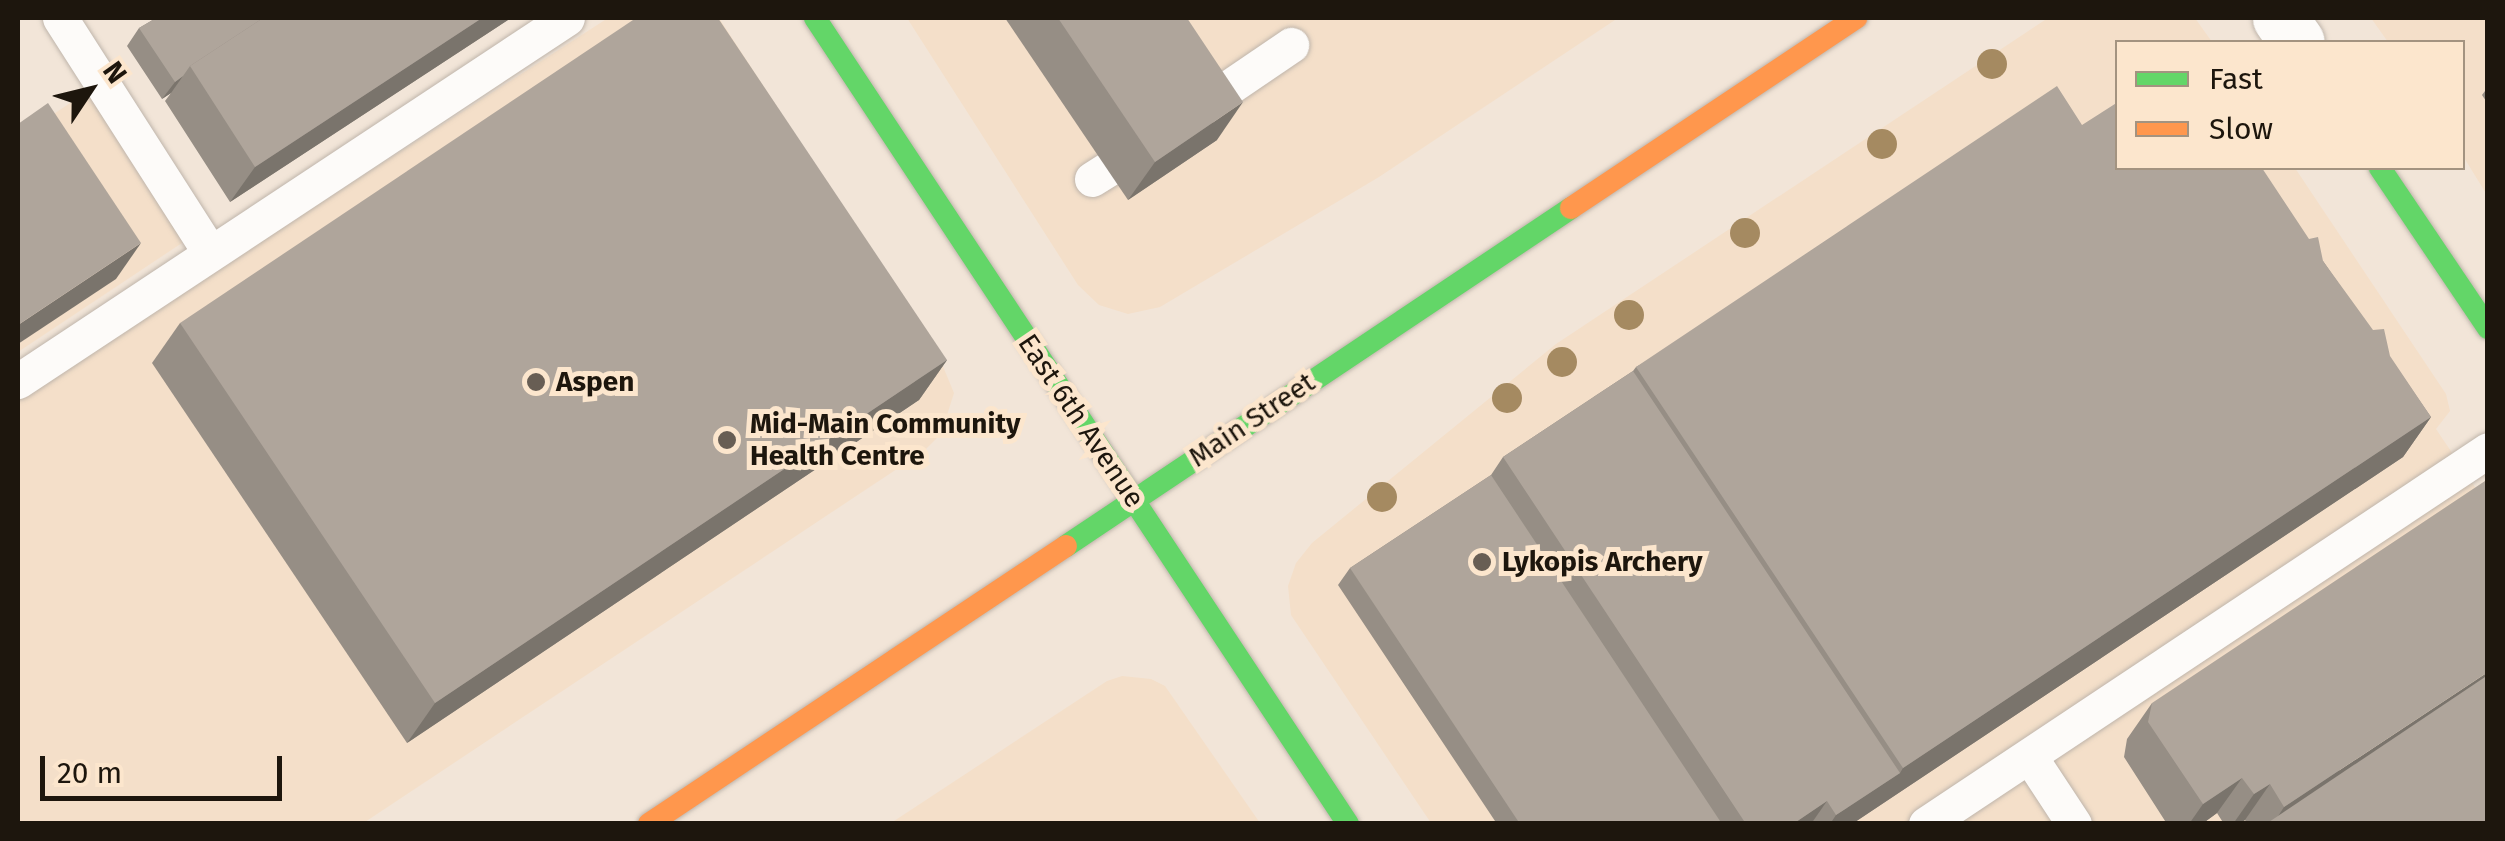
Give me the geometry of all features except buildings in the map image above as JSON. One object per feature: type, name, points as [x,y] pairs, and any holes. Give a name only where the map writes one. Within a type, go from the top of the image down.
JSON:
[{"type":"main road","name":"East 6th Avenue","points":[[815,18],[1348,824]]},
{"type":"main road","name":"Main Street","points":[[649,824],[1856,18]]},
{"type":"main road","points":[[2381,170],[2488,328]]},
{"type":"street","points":[[2280,18],[2296,40]]},
{"type":"lane","points":[[60,18],[210,252]]},
{"type":"lane","points":[[18,381],[567,18]]},
{"type":"lane","points":[[1197,110],[1290,45]]},
{"type":"lane","points":[[1926,824],[2488,450]]},
{"type":"lane","points":[[2030,756],[2074,824]]},
{"type":"shaded area","points":[[608,18],[719,18],[937,352],[954,393],[941,434],[924,451],[362,824],[18,823],[18,398]]},
{"type":"shaded area","points":[[907,18],[1618,18],[1379,177],[1160,307],[1128,314],[1099,305],[1078,285]]},
{"type":"shaded area","points":[[2048,18],[2195,18],[2211,40],[2115,40],[2115,170],[2296,170],[2446,394],[2450,411],[2436,429],[2481,496],[2487,823],[1431,823],[1291,615],[1288,586],[1296,563],[1312,543],[1556,344]]},
{"type":"shaded area","points":[[2371,18],[2487,18],[2487,195],[2465,159],[2465,40],[2387,40]]},
{"type":"shaded area","points":[[91,89],[188,239],[18,352],[18,138]]},
{"type":"shaded area","points":[[1122,676],[1151,679],[1165,686],[1260,823],[891,823],[1107,681]]},
{"type":"traffic: fast","points":[[815,18],[1348,824]]},
{"type":"traffic: fast","points":[[2381,170],[2488,328]]},
{"type":"traffic: fast","points":[[1066,546],[1571,208]]},
{"type":"traffic: slow","points":[[1571,208],[1856,18]]},
{"type":"traffic: slow","points":[[649,824],[1066,546]]},
{"type":"place","name":"Aspen","points":[[536,382]]},
{"type":"place","name":"Mid-Main Community Health Centre","points":[[727,440]]},
{"type":"place","name":"Lykopis Archery","points":[[1482,562]]}]
